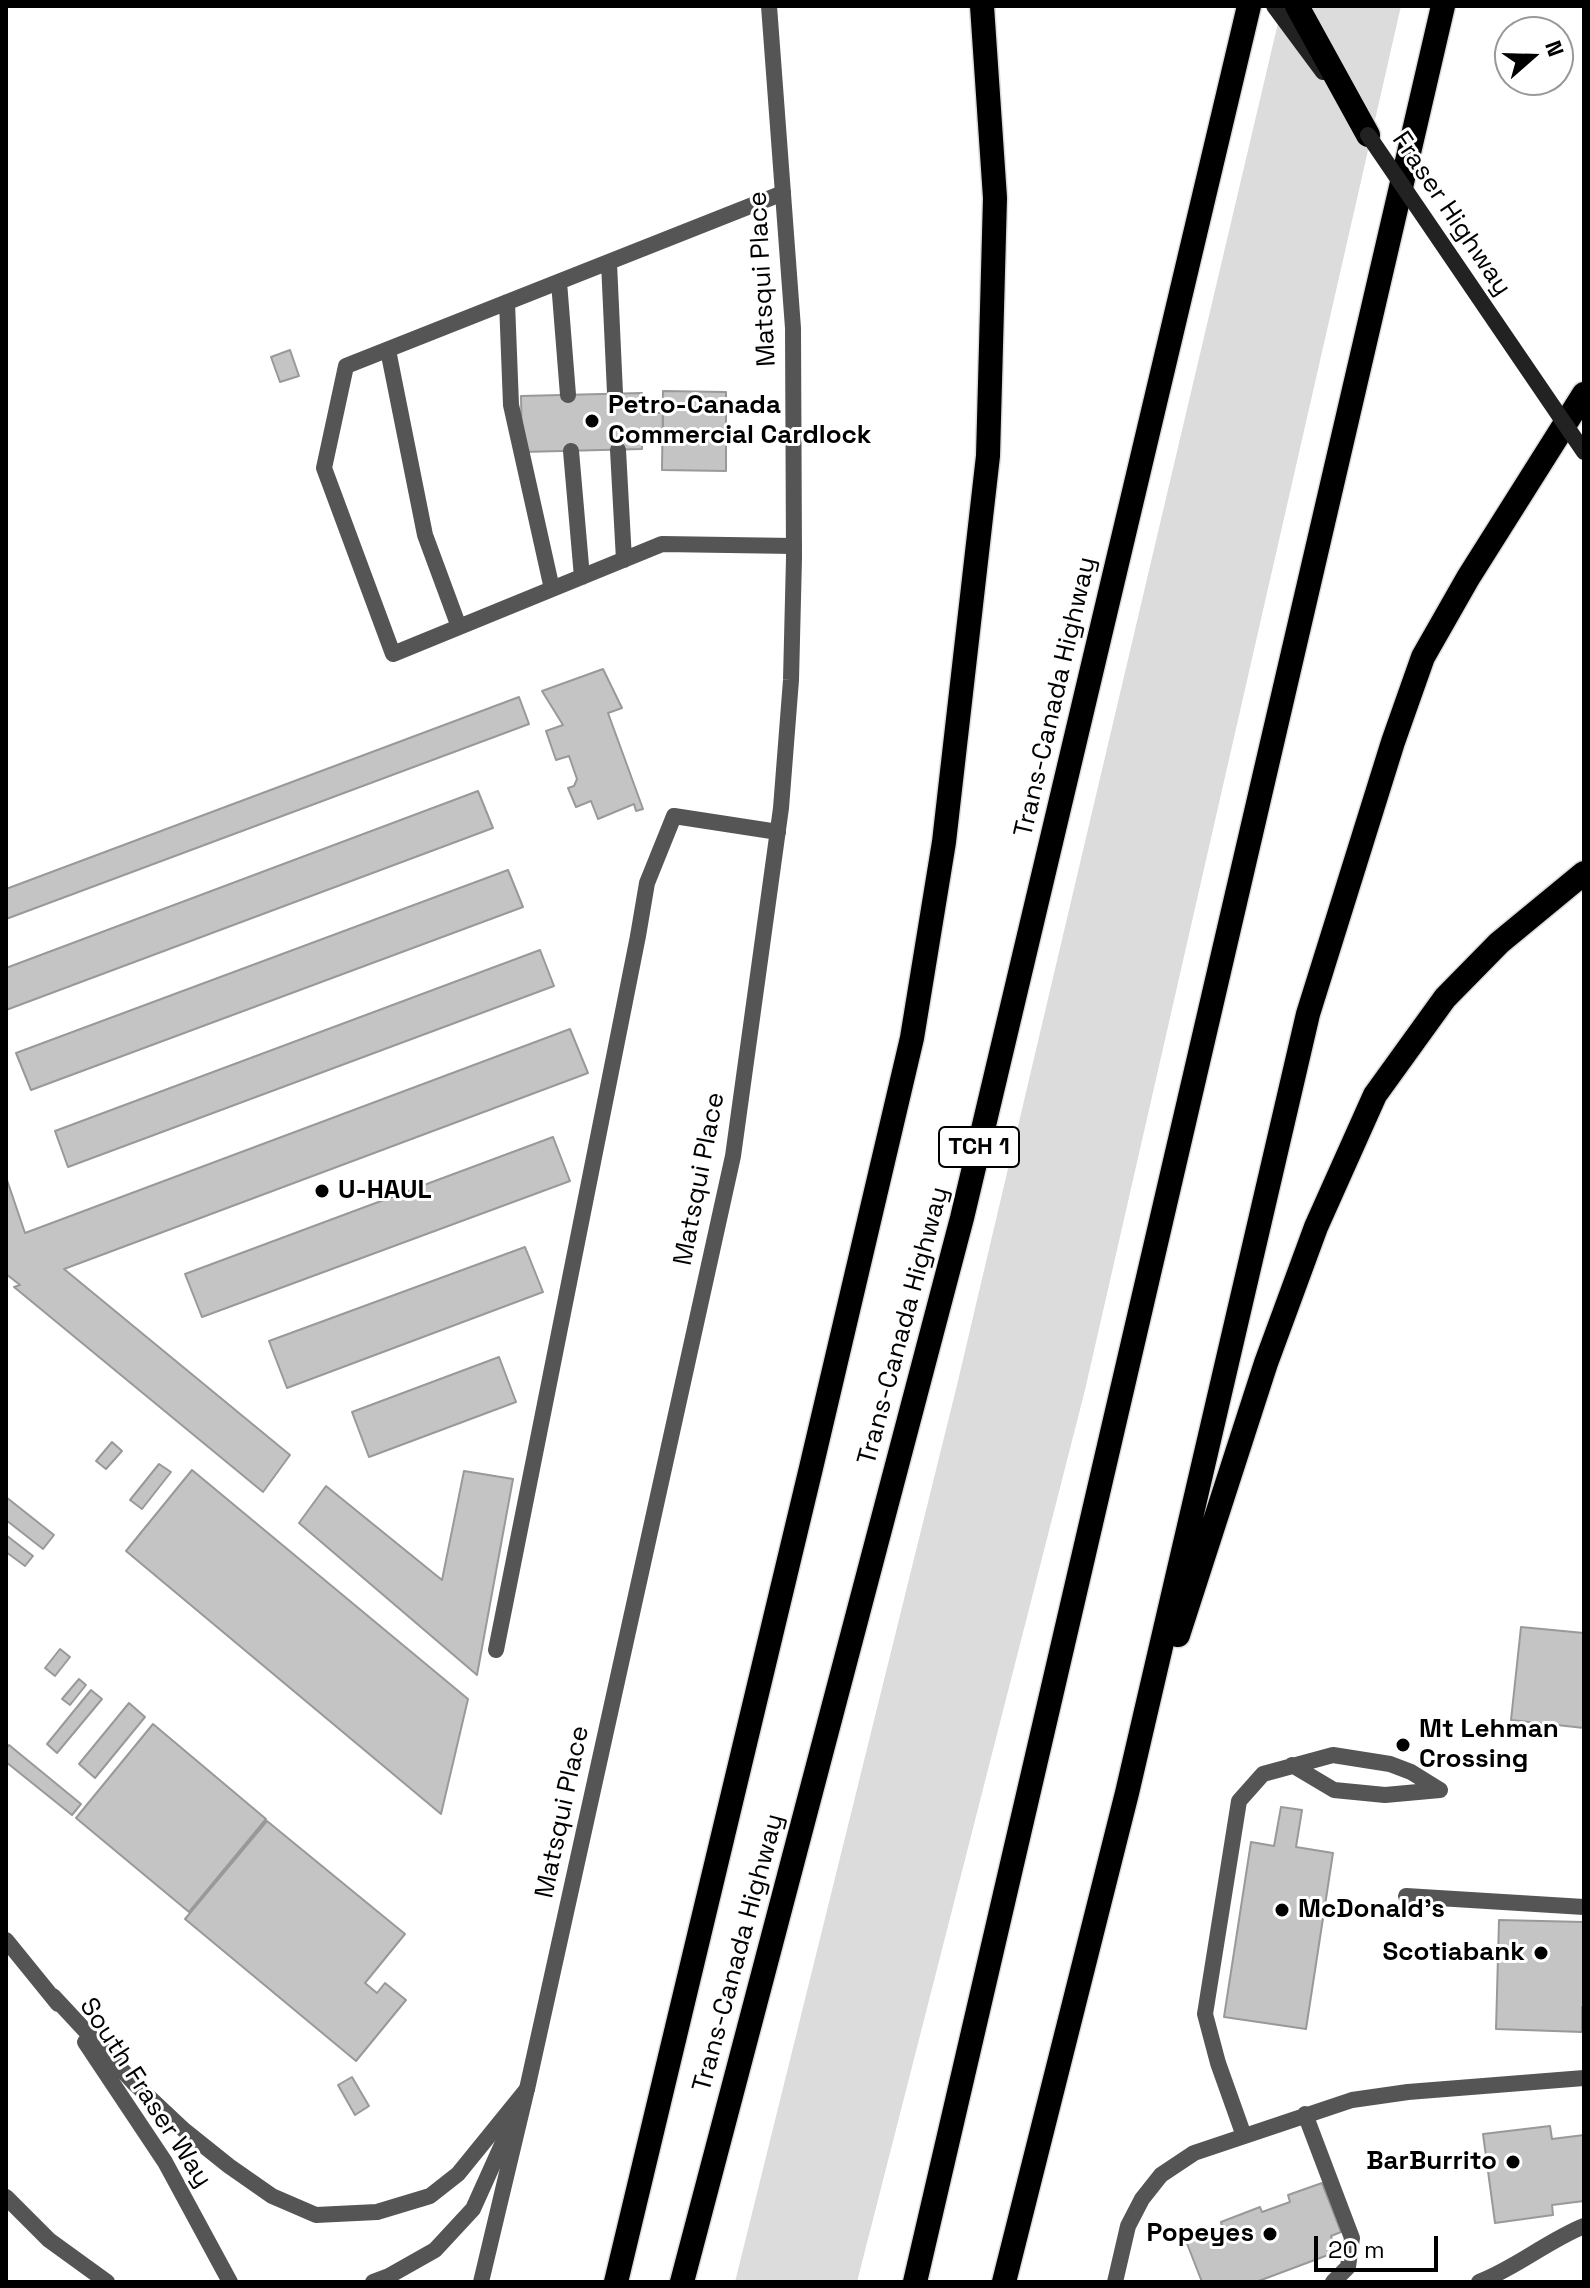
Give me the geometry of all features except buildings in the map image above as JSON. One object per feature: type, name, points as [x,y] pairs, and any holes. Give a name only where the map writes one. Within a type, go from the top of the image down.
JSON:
[{"type":"highway","points":[[616,2282],[905,1069],[942,857],[988,456],[995,198],[982,6]]},
{"type":"highway","name":"Trans-Canada Highway","points":[[682,2282],[962,1218],[1249,6]]},
{"type":"highway","points":[[1297,6],[1368,135]]},
{"type":"highway","points":[[915,2282],[1443,6]]},
{"type":"highway","points":[[1004,2282],[1127,1793],[1308,1014],[1393,742],[1423,657],[1468,578],[1584,394]]},
{"type":"highway","points":[[1127,1793],[1266,1363],[1316,1227],[1375,1095],[1445,998],[1499,943],[1584,873]]},
{"type":"main road","name":"Fraser Highway","points":[[1274,6],[1368,135],[1584,452]]},
{"type":"street","name":"Matsqui Place","points":[[373,2282],[435,2250],[473,2209],[527,2089],[733,1156],[778,832],[791,680],[793,328],[769,6]]},
{"type":"street","points":[[783,193],[346,366],[324,468],[393,654],[662,544],[794,546]]},
{"type":"street","points":[[609,263],[615,393]]},
{"type":"street","points":[[559,282],[568,395]]},
{"type":"street","points":[[507,302],[511,405],[552,589]]},
{"type":"street","points":[[388,350],[425,535],[459,627]]},
{"type":"street","points":[[618,450],[624,560]]},
{"type":"street","points":[[571,451],[582,577]]},
{"type":"street","points":[[496,1650],[647,883],[674,816],[778,832]]},
{"type":"street","points":[[1244,2136],[1218,2063],[1205,2014],[1239,1801],[1263,1774],[1292,1765],[1333,1755],[1390,1764],[1411,1772],[1440,1790],[1385,1795],[1334,1790],[1292,1765]]},
{"type":"street","points":[[1406,1896],[1584,1907]]},
{"type":"street","name":"South Fraser Way","points":[[6,1940],[53,1996],[165,2162],[230,2282]]},
{"type":"street","points":[[53,1996],[135,2084],[184,2130],[272,2196],[316,2215],[377,2212],[430,2196],[458,2174],[527,2089]]},
{"type":"street","points":[[1115,2282],[1128,2226],[1142,2199],[1161,2175],[1194,2153],[1352,2100],[1379,2095],[1584,2078]]},
{"type":"street","points":[[481,2282],[527,2089]]},
{"type":"street","points":[[1305,2114],[1352,2238],[1348,2267],[1333,2282]]},
{"type":"street","points":[[6,2197],[49,2240],[107,2282]]},
{"type":"street","points":[[1479,2282],[1584,2226]]},
{"type":"shaded area","points":[[1282,6],[1401,6],[1085,1390],[857,2282],[735,2282],[957,1385]]},
{"type":"place","name":"Petro-Canada Commercial Cardlock","points":[[592,421]]},
{"type":"place","name":"U-HAUL","points":[[322,1191]]},
{"type":"place","name":"Mt Lehman Crossing","points":[[1403,1745]]},
{"type":"place","name":"McDonald's","points":[[1282,1910]]},
{"type":"place","name":"Scotiabank","points":[[1541,1953]]},
{"type":"place","name":"BarBurrito","points":[[1513,2162]]},
{"type":"place","name":"Popeyes","points":[[1270,2234]]}]
